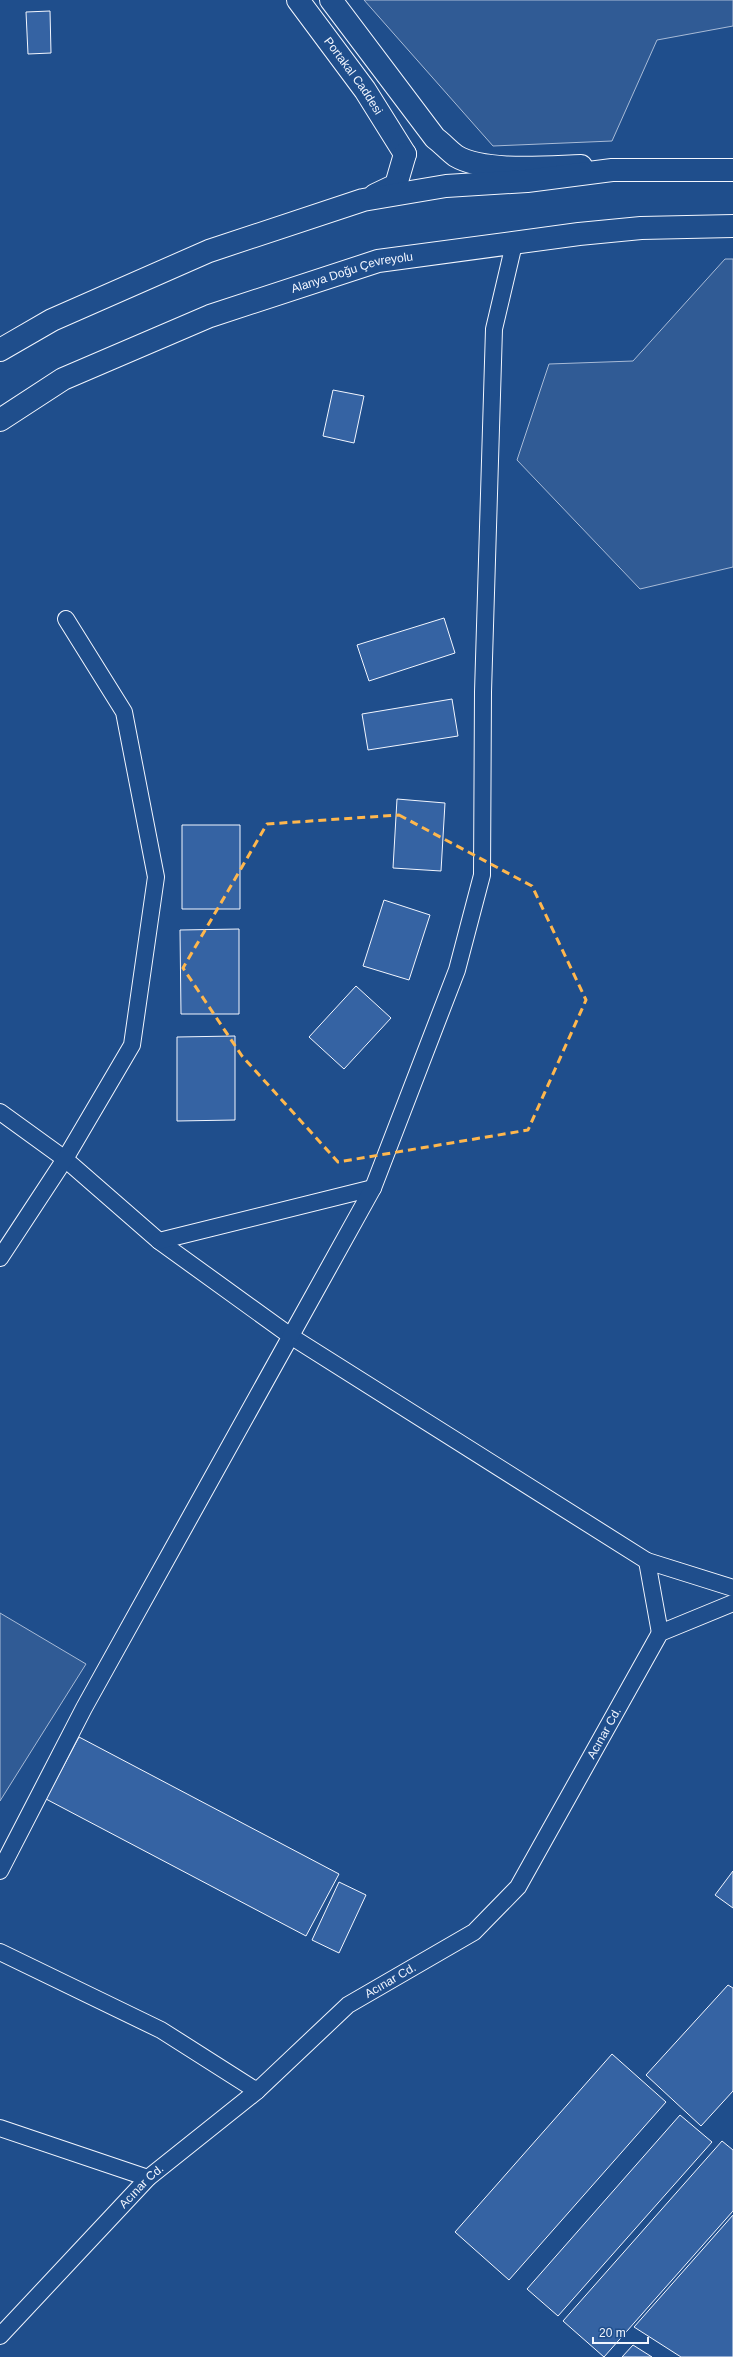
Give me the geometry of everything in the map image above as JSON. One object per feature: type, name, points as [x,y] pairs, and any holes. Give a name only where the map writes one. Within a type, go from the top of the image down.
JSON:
[{"type":"main road","name":"Portakal Caddesi","points":[[298,0],[365,90],[405,154],[396,185],[363,200]]},
{"type":"main road","points":[[331,0],[435,138],[456,156],[481,164],[525,167],[585,166],[612,170]]},
{"type":"main road","points":[[0,350],[52,320],[209,251],[363,200],[446,186],[527,181],[612,170],[733,170]]},
{"type":"main road","name":"Alanya Doğu Çevreyolu","points":[[0,420],[63,379],[210,316],[378,261],[514,244],[579,234],[641,228],[733,226]]},
{"type":"street","points":[[0,1871],[84,1708],[373,1188],[457,970],[482,875],[483,692],[494,329],[514,244]]},
{"type":"street","points":[[0,1258],[65,1158],[132,1046],[156,877],[124,712],[66,619]]},
{"type":"street","points":[[0,1112],[65,1158],[159,1241],[292,1336],[647,1561],[733,1588]]},
{"type":"street","points":[[159,1241],[373,1188]]},
{"type":"street","points":[[647,1561],[660,1632],[733,1603]]},
{"type":"street","name":"Acınar Cd.","points":[[0,2336],[148,2178],[257,2091],[348,2005],[474,1932],[518,1887],[660,1632]]},
{"type":"street","points":[[0,1952],[161,2030],[257,2091]]},
{"type":"street","points":[[0,2128],[148,2178]]},
{"type":"highlighted area","points":[[399,815],[532,886],[586,1000],[528,1130],[338,1162],[242,1056],[183,968],[267,824]]},
{"type":"shaded area","points":[[364,0],[733,0],[733,26],[657,40],[612,141],[493,146]]},
{"type":"shaded area","points":[[725,259],[733,259],[733,567],[640,589],[517,460],[549,364],[633,361]]},
{"type":"shaded area","points":[[0,1613],[86,1664],[0,1801]]},
{"type":"building","points":[[50,11],[51,53],[28,54],[26,12]]},
{"type":"building","points":[[333,390],[364,396],[354,443],[323,436]]},
{"type":"building","points":[[444,618],[455,653],[369,681],[357,645]]},
{"type":"building","points":[[452,699],[458,736],[368,750],[362,714]]},
{"type":"building","points":[[397,799],[445,803],[441,871],[393,868]]},
{"type":"building","points":[[182,825],[240,825],[240,909],[182,909]]},
{"type":"building","points":[[384,900],[430,915],[409,980],[363,966]]},
{"type":"building","points":[[239,929],[239,1014],[181,1014],[180,930]]},
{"type":"building","points":[[356,986],[391,1018],[344,1069],[309,1037]]},
{"type":"building","points":[[235,1036],[235,1120],[177,1121],[177,1037]]},
{"type":"building","points":[[79,1737],[339,1874],[306,1936],[46,1799]]},
{"type":"building","points":[[733,1871],[733,1908],[715,1895]]},
{"type":"building","points":[[339,1882],[366,1895],[339,1953],[312,1940]]},
{"type":"building","points":[[728,1985],[733,1988],[733,2091],[701,2126],[646,2075]]},
{"type":"building","points":[[612,2054],[666,2102],[509,2280],[455,2232]]},
{"type":"building","points":[[680,2115],[712,2142],[558,2316],[527,2289]]},
{"type":"building","points":[[722,2141],[733,2150],[733,2211],[604,2357],[563,2321]]},
{"type":"building","points":[[733,2215],[733,2357],[681,2357],[634,2327]]},
{"type":"building","points":[[633,2345],[652,2357],[622,2357]]}]
